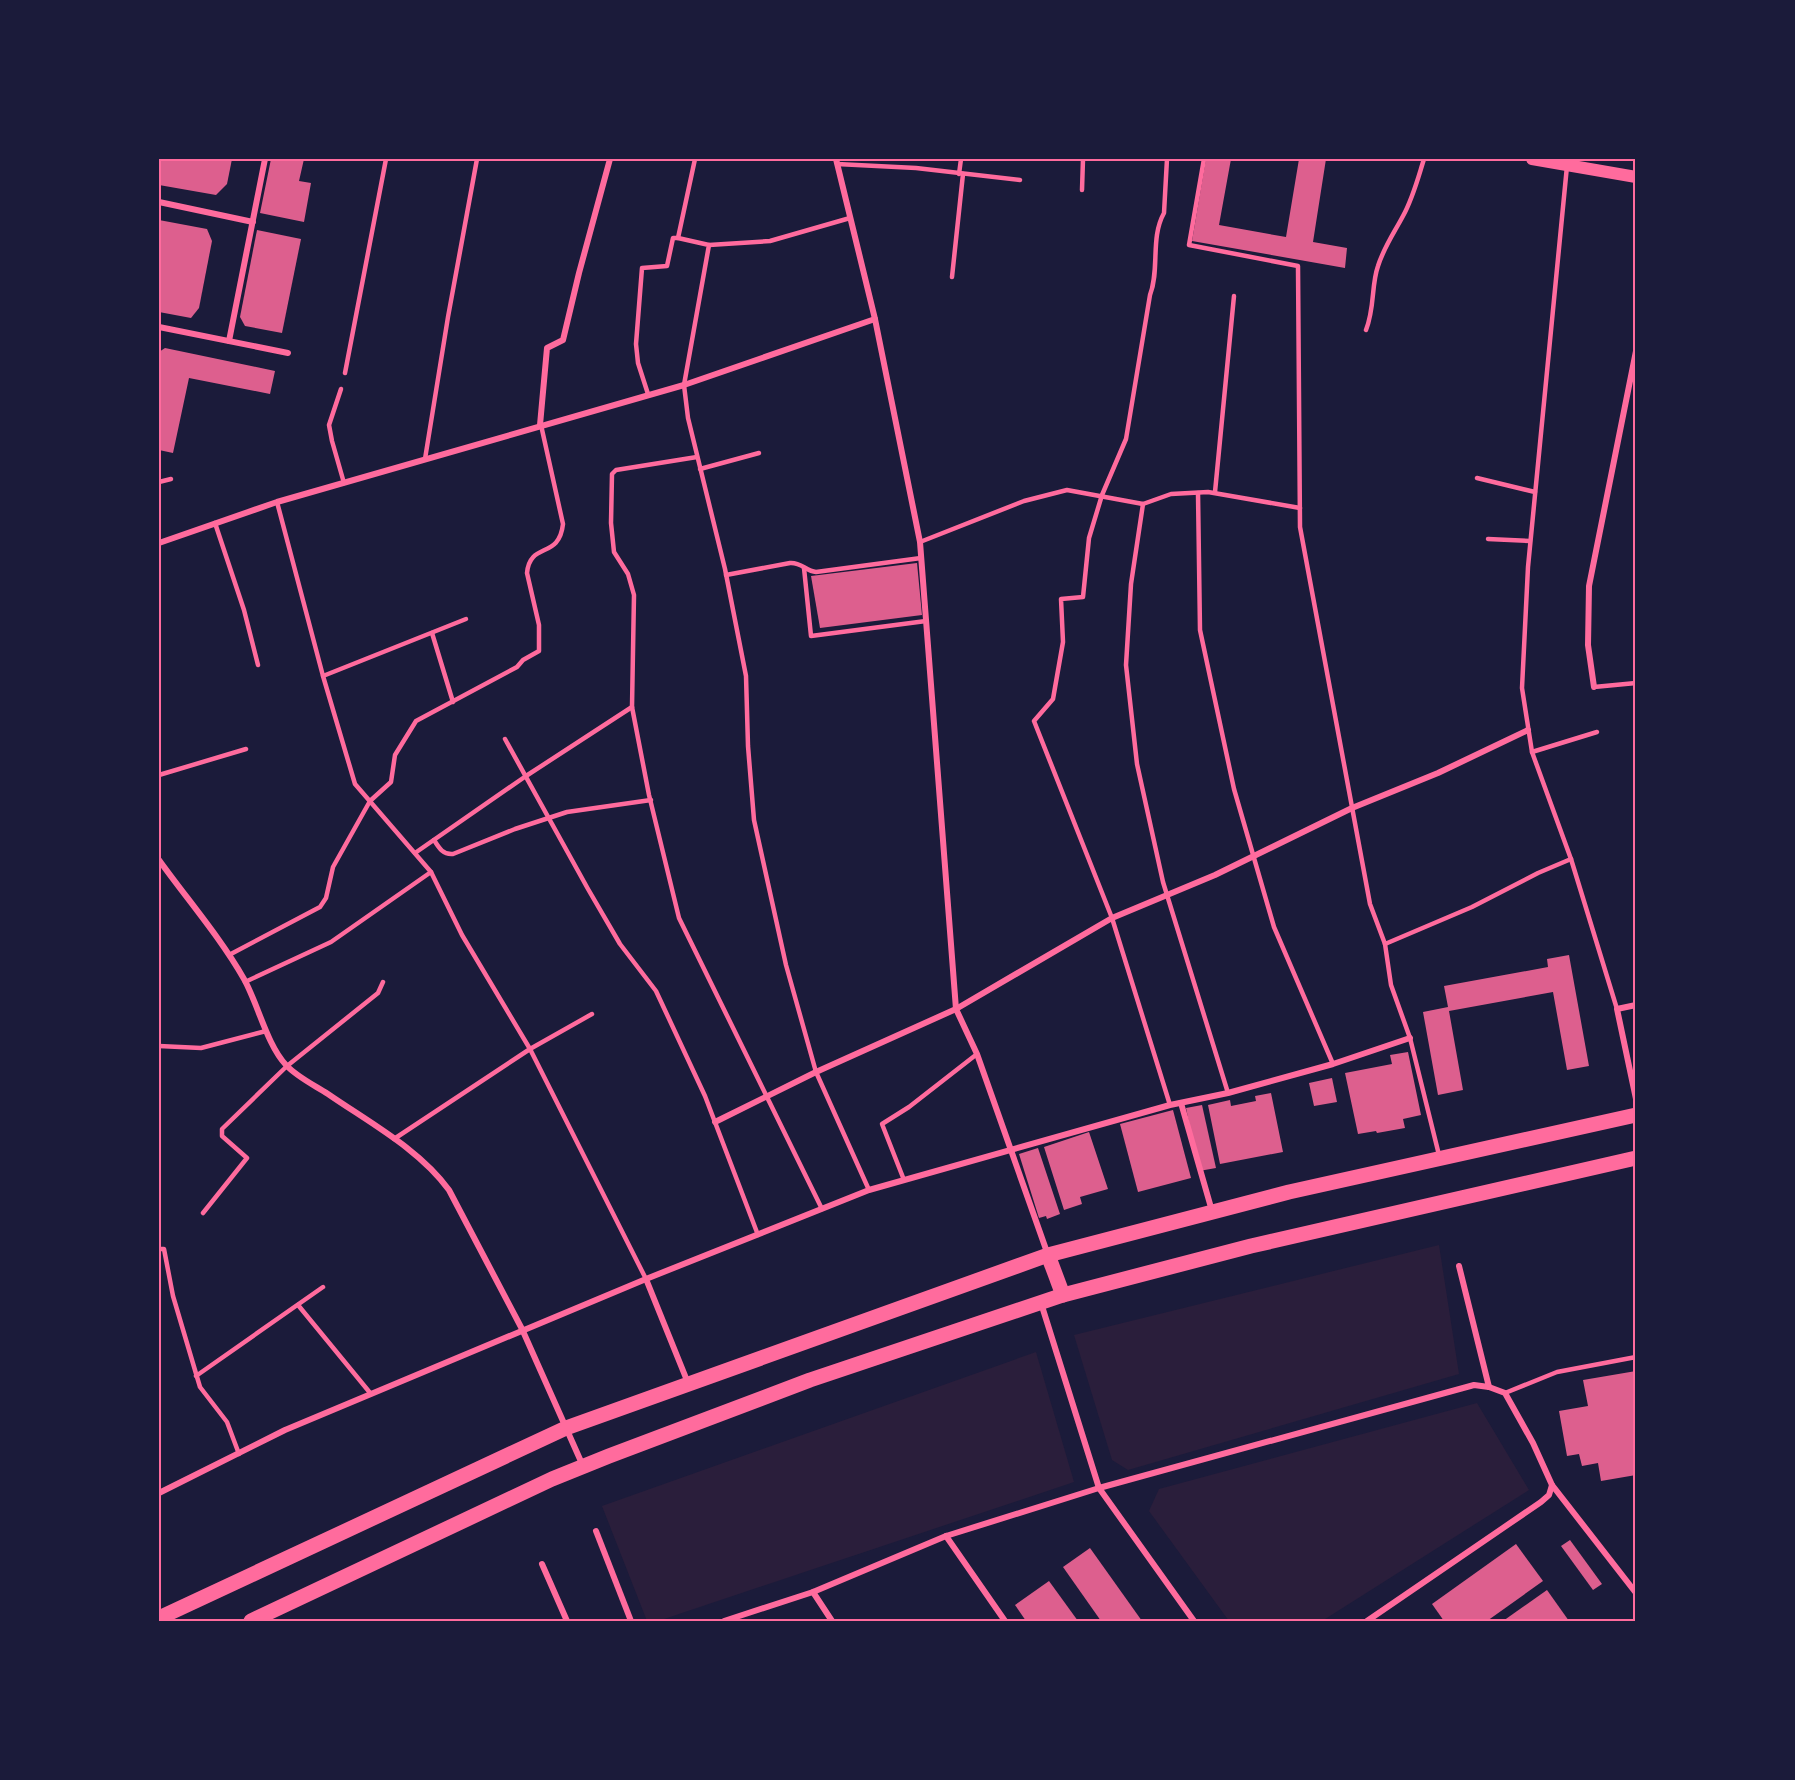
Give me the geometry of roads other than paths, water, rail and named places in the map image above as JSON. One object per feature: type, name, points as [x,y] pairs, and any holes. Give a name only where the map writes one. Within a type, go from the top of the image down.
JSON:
[{"type":"main road","points":[[1532,159],[1636,177]]},
{"type":"main road","points":[[159,1618],[566,1428],[1048,1255],[1289,1192],[1636,1115]]},
{"type":"main road","points":[[250,1621],[552,1479],[810,1380],[1063,1295],[1251,1246],[1636,1158]]},
{"type":"main road","points":[[1048,1255],[1063,1295]]},
{"type":"street","points":[[229,340],[265,159]]},
{"type":"street","points":[[540,425],[547,348],[563,340],[610,159]]},
{"type":"street","points":[[837,161],[875,319],[920,542],[956,1009],[977,1054],[1048,1255]]},
{"type":"street","points":[[159,202],[253,222]]},
{"type":"street","points":[[159,543],[277,502],[684,384],[875,319]]},
{"type":"street","points":[[159,327],[288,353]]},
{"type":"street","points":[[1594,687],[1588,645],[1589,586],[1636,351]]},
{"type":"street","points":[[715,1122],[766,1095],[956,1009],[1112,918],[1167,896],[1352,808],[1438,773],[1528,730]]},
{"type":"street","points":[[159,860],[229,955],[245,982],[266,1030],[287,1066],[394,1139],[432,1169],[449,1190],[522,1329],[583,1467]]},
{"type":"street","points":[[1636,1005],[1617,1009],[1636,1099]]},
{"type":"street","points":[[159,1493],[285,1430],[522,1329],[869,1190],[1181,1102],[1228,1093],[1333,1064],[1410,1038]]},
{"type":"street","points":[[1181,1102],[1212,1212]]},
{"type":"street","points":[[1459,1266],[1489,1387]]},
{"type":"street","points":[[646,1279],[688,1383]]},
{"type":"street","points":[[1041,1303],[1099,1488],[1194,1621]]},
{"type":"street","points":[[724,1621],[813,1592],[946,1536],[1099,1488],[1474,1385],[1489,1387],[1505,1393],[1533,1443],[1552,1485],[1636,1593]]},
{"type":"street","points":[[1367,1621],[1541,1503],[1549,1495],[1552,1485]]},
{"type":"street","points":[[596,1531],[632,1621]]},
{"type":"street","points":[[946,1536],[1005,1621]]},
{"type":"street","points":[[542,1564],[567,1621]]},
{"type":"street","points":[[813,1592],[832,1621]]},
{"type":"lane","points":[[345,373],[386,159]]},
{"type":"lane","points":[[425,459],[477,159]]},
{"type":"lane","points":[[678,238],[695,159]]},
{"type":"lane","points":[[952,277],[961,159]]},
{"type":"lane","points":[[1082,190],[1083,159]]},
{"type":"lane","points":[[1167,159],[1164,213],[1160,220],[1155,255],[1155,282],[1150,295],[1125,439],[1102,495],[1089,538],[1083,597],[1061,599],[1063,642],[1053,699],[1034,721],[1112,918],[1170,1105]]},
{"type":"lane","points":[[1204,159],[1189,244],[1298,266],[1300,526],[1370,904],[1385,944],[1391,985],[1410,1038],[1440,1158]]},
{"type":"lane","points":[[1366,330],[1374,302],[1377,269],[1391,234],[1412,197],[1424,159]]},
{"type":"lane","points":[[837,161],[1020,180]]},
{"type":"lane","points":[[1567,166],[1530,541],[1522,688],[1532,752],[1571,859],[1617,1009]]},
{"type":"lane","points":[[648,394],[638,363],[636,344],[642,268],[667,267],[673,238],[709,245],[770,241],[850,218]]},
{"type":"lane","points":[[709,245],[684,384],[688,418],[726,575],[746,676],[748,746],[754,820],[786,965],[816,1072],[869,1190]]},
{"type":"lane","points":[[1215,492],[1234,296]]},
{"type":"lane","points":[[341,389],[330,425],[330,433],[344,483]]},
{"type":"lane","points":[[229,955],[320,907],[326,898],[333,867],[370,801],[391,782],[395,755],[416,721],[517,667],[523,660],[539,651],[539,625],[527,573],[528,566],[535,554],[560,540],[563,524],[540,425]]},
{"type":"lane","points":[[700,469],[759,453]]},
{"type":"lane","points":[[697,457],[616,470],[612,474],[611,523],[614,552],[628,574],[633,595],[632,707],[679,918],[822,1209]]},
{"type":"lane","points":[[1477,478],[1535,492]]},
{"type":"lane","points":[[159,482],[171,479]]},
{"type":"lane","points":[[920,542],[1024,501],[1067,490],[1143,504],[1171,494],[1215,492],[1300,508]]},
{"type":"lane","points":[[1198,493],[1200,630],[1234,789],[1274,927],[1333,1064]]},
{"type":"lane","points":[[277,502],[323,676],[356,784],[431,872],[462,935],[530,1049],[646,1279]]},
{"type":"lane","points":[[1143,504],[1131,584],[1126,665],[1137,764],[1167,896],[1228,1093]]},
{"type":"lane","points":[[215,524],[244,610],[258,665]]},
{"type":"lane","points":[[1488,539],[1530,541]]},
{"type":"lane","points":[[726,575],[790,562],[796,562],[809,571],[816,572],[921,558]]},
{"type":"lane","points":[[804,568],[811,636],[926,621]]},
{"type":"lane","points":[[323,676],[466,619]]},
{"type":"lane","points":[[432,633],[453,702]]},
{"type":"lane","points":[[1594,687],[1636,683]]},
{"type":"lane","points":[[415,853],[525,776],[632,707]]},
{"type":"lane","points":[[1532,752],[1597,732]]},
{"type":"lane","points":[[505,739],[620,944],[656,991],[705,1096],[758,1235]]},
{"type":"lane","points":[[159,775],[246,749]]},
{"type":"lane","points":[[434,840],[447,855],[453,854],[548,817],[585,808],[651,800]]},
{"type":"lane","points":[[1385,944],[1472,907],[1571,859]]},
{"type":"lane","points":[[245,982],[331,942],[431,872]]},
{"type":"lane","points":[[203,1213],[247,1158],[222,1136],[222,1129],[287,1066],[378,993],[383,982]]},
{"type":"lane","points":[[394,1139],[530,1049],[592,1014]]},
{"type":"lane","points":[[159,1046],[201,1048],[266,1030]]},
{"type":"lane","points":[[904,1180],[882,1124],[909,1107],[977,1054]]},
{"type":"lane","points":[[161,1249],[200,1388],[227,1422],[239,1454]]},
{"type":"lane","points":[[196,1376],[323,1287]]},
{"type":"lane","points":[[298,1305],[371,1394]]},
{"type":"lane","points":[[1505,1393],[1557,1372],[1636,1357]]}]
